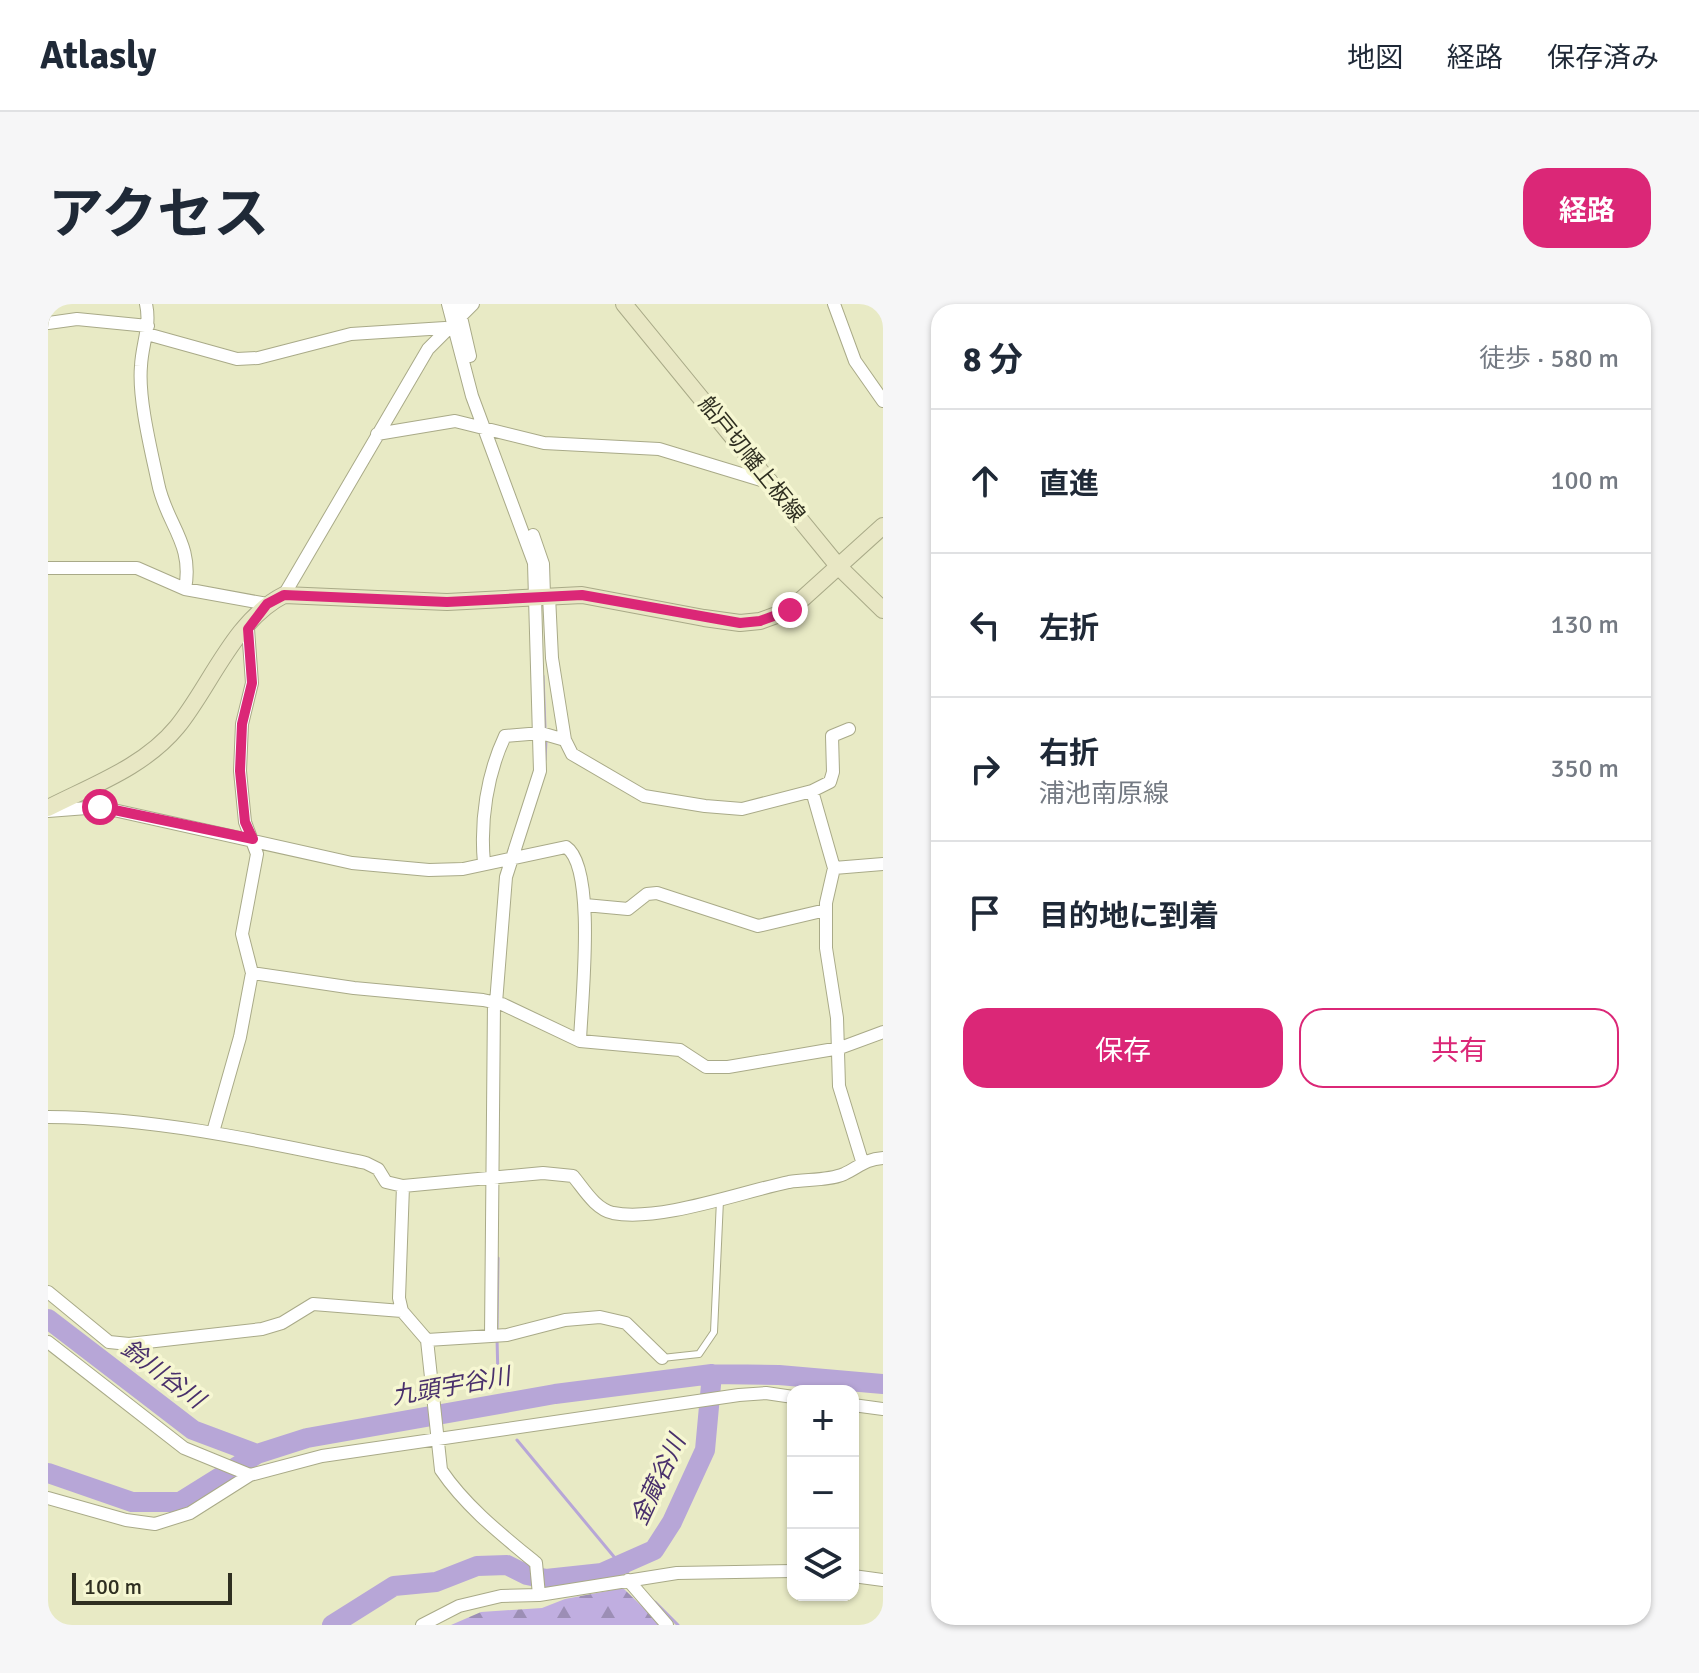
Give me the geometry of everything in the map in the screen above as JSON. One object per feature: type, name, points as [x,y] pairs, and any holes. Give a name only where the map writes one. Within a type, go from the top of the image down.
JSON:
[{"type":"main road","name":"船戸切幡上板線","points":[[624,304],[771,480],[838,566],[883,610]]},
{"type":"main road","points":[[48,810],[140,761],[163,743],[179,725],[222,656],[267,604],[284,595],[436,602],[582,595],[716,620],[760,621],[790,610],[883,526]]},
{"type":"street","points":[[146,304],[147,330],[141,367],[144,401],[159,486],[185,545],[188,571],[185,589]]},
{"type":"street","points":[[448,304],[543,596],[565,740],[572,754],[644,796],[742,809],[812,791],[830,782],[833,772],[832,736],[849,729]]},
{"type":"street","points":[[284,595],[428,349],[455,318],[473,304]]},
{"type":"street","points":[[834,304],[855,361],[883,401]]},
{"type":"street","points":[[48,323],[77,319],[147,330],[237,359],[258,358],[351,334],[455,318]]},
{"type":"street","points":[[377,434],[455,421],[544,443],[659,449],[761,480],[771,480]]},
{"type":"street","points":[[48,568],[137,568],[185,589],[267,604]]},
{"type":"street","points":[[495,1335],[498,1003],[503,903],[537,786],[544,734],[543,596]]},
{"type":"street","points":[[213,1132],[240,1037],[252,973],[242,934],[257,854],[245,822],[240,771],[242,724],[252,683],[248,629]]},
{"type":"street","points":[[484,863],[484,813],[498,749],[505,736],[544,734],[565,740]]},
{"type":"street","points":[[812,791],[834,868],[826,910],[826,948],[840,1048],[839,1086],[862,1161]]},
{"type":"street","points":[[48,810],[100,807],[352,863],[429,870],[463,869],[558,846],[570,850],[577,861],[585,905],[580,1041]]},
{"type":"street","points":[[834,868],[883,864]]},
{"type":"street","points":[[585,905],[628,909],[647,894],[657,893],[758,926],[826,910]]},
{"type":"street","points":[[252,973],[354,988],[498,1003],[580,1041],[680,1050],[706,1067],[728,1067],[840,1048],[883,1032]]},
{"type":"street","points":[[48,1117],[139,1121],[213,1132],[366,1163],[378,1169],[386,1182],[403,1186],[543,1173],[573,1176],[599,1207],[614,1213],[667,1210],[720,1200],[788,1182],[844,1174],[862,1161],[883,1158]]},
{"type":"street","points":[[403,1186],[399,1298],[402,1311],[427,1340],[431,1401],[441,1470],[452,1487],[501,1535],[536,1563],[539,1591]]},
{"type":"street","points":[[48,1292],[109,1342],[129,1344],[262,1329],[282,1323],[313,1304],[402,1311]]},
{"type":"street","points":[[427,1340],[495,1335],[565,1320],[611,1318],[626,1323],[662,1358]]},
{"type":"street","points":[[48,1342],[200,1457],[247,1474]]},
{"type":"street","points":[[48,1498],[126,1520],[155,1524],[190,1513],[247,1474],[322,1456],[709,1400],[766,1393],[787,1396]]},
{"type":"street","points":[[859,1406],[883,1409]]},
{"type":"street","points":[[422,1625],[459,1606],[501,1596],[677,1573],[787,1571]]},
{"type":"street","points":[[859,1577],[883,1580]]},
{"type":"street","points":[[628,1580],[667,1625]]},
{"type":"lane","points":[[662,1358],[699,1354],[714,1332],[720,1200]]},
{"type":"green space","points":[[623,1588],[661,1625],[451,1625],[481,1612],[542,1608],[565,1599]]},
{"type":"waterway","points":[[543,676],[545,728]]},
{"type":"waterway","points":[[545,760],[546,740]]},
{"type":"waterway","points":[[497,1330],[498,1258]]},
{"type":"waterway","name":"鈴川谷川","points":[[48,1319],[193,1430],[257,1454]]},
{"type":"waterway","points":[[497,1338],[498,1378]]},
{"type":"waterway","name":"九頭宇谷川","points":[[48,1473],[132,1502],[180,1502],[257,1454],[307,1438],[555,1394],[712,1374],[779,1375],[883,1384]]},
{"type":"waterway","name":"金蔵谷川","points":[[332,1625],[394,1586],[436,1582],[477,1566],[507,1565],[527,1575],[546,1579],[602,1573],[654,1550],[672,1522],[705,1450],[712,1374]]},
{"type":"waterway","points":[[517,1440],[630,1576]]},
{"type":"waterway","points":[[655,1602],[678,1625]]},
{"type":"route","points":[[100,807],[253,839],[245,822],[240,771],[242,724],[252,683],[248,629],[267,604],[284,595],[447,602],[582,595],[740,623],[760,621],[790,610]]}]
